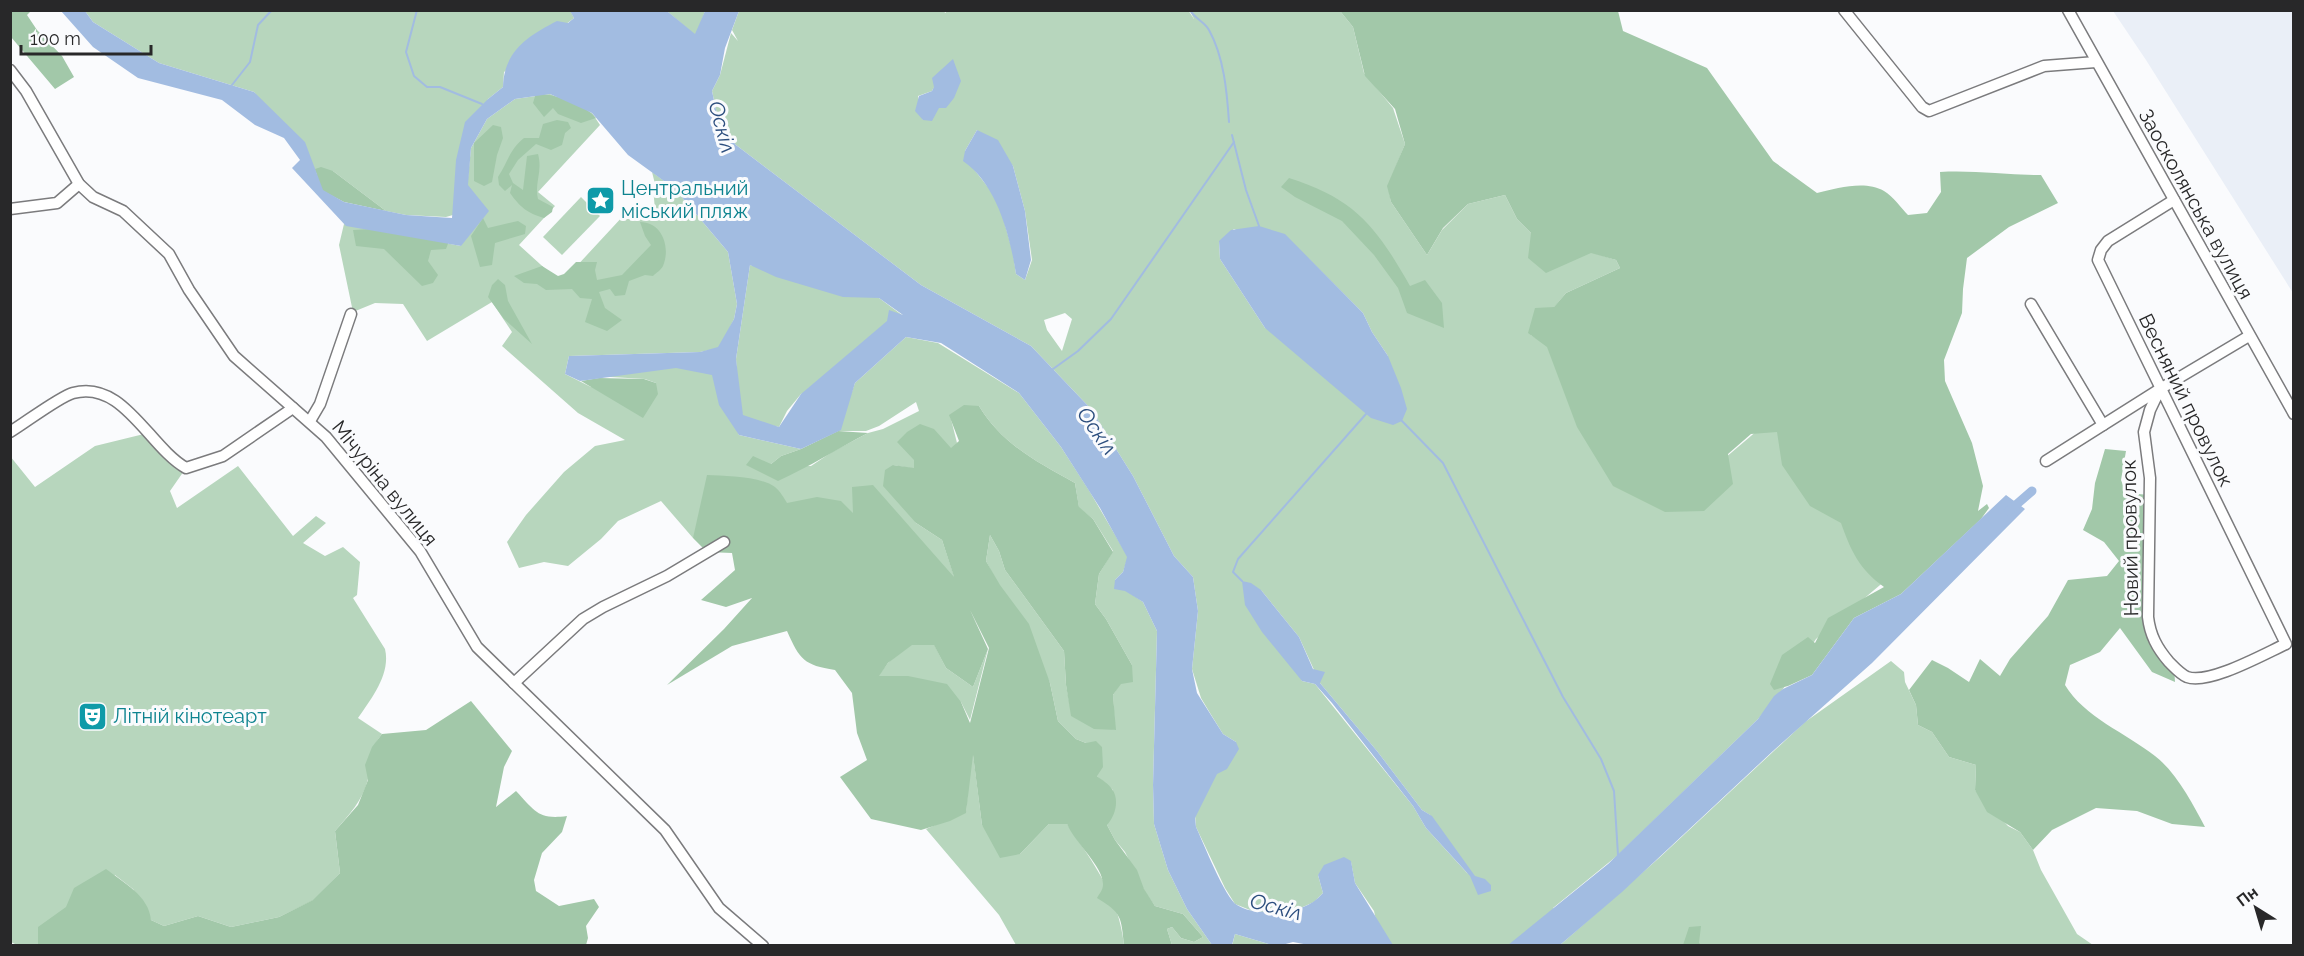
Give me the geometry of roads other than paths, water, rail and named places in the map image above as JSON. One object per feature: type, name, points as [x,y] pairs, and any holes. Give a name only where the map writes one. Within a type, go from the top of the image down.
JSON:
[{"type":"street","points":[[1844,10],[1922,107],[1929,111],[2044,66],[2096,62]]},
{"type":"street","name":"Заосколянська вулиця","points":[[2068,10],[2294,414]]},
{"type":"street","name":"Мічуріна вулиця","points":[[10,70],[26,91],[80,184],[93,197],[123,211],[169,254],[189,290],[234,356],[326,437],[420,551],[477,647],[665,830],[719,908],[763,945]]},
{"type":"street","points":[[10,208],[57,203],[80,184]]},
{"type":"street","name":"Весняний провулок","points":[[2174,200],[2108,241],[2101,250],[2098,260],[2286,644]]},
{"type":"street","points":[[2031,304],[2103,425]]},
{"type":"street","points":[[310,421],[321,404],[351,314]]},
{"type":"street","points":[[2046,461],[2249,336]]},
{"type":"street","name":"Новий провулок","points":[[2160,389],[2150,410],[2144,432],[2150,478],[2148,617],[2150,633],[2160,652],[2174,667],[2186,677],[2199,679],[2218,674],[2286,644]]},
{"type":"street","points":[[10,432],[72,393],[95,390],[118,401],[173,461],[186,468],[222,456],[293,408]]},
{"type":"street","points":[[514,683],[583,619],[667,576],[724,542]]},
{"type":"water","name":"Оскіл","points":[[61,11],[85,11],[93,22],[159,63],[254,92],[305,142],[323,190],[344,202],[406,215],[452,218],[456,160],[465,122],[503,87],[504,74],[513,54],[527,39],[557,21],[568,23],[574,18],[570,11],[667,11],[695,34],[705,11],[739,11],[725,48],[720,75],[712,91],[719,124],[736,145],[921,285],[1031,346],[1091,409],[1133,476],[1174,556],[1193,577],[1198,611],[1192,669],[1197,693],[1223,734],[1236,742],[1239,749],[1227,769],[1217,774],[1195,818],[1196,827],[1232,900],[1242,908],[1257,911],[1285,911],[1303,907],[1323,893],[1318,875],[1324,865],[1344,857],[1351,861],[1355,883],[1393,945],[1314,946],[1293,942],[1272,945],[1235,934],[1232,945],[1212,945],[1187,909],[1168,870],[1154,824],[1157,631],[1143,602],[1125,591],[1114,589],[1115,580],[1123,572],[1127,557],[1100,508],[1061,447],[1019,393],[941,343],[906,337],[855,383],[841,430],[801,449],[739,435],[719,405],[712,375],[676,368],[580,381],[565,374],[569,356],[700,352],[718,347],[734,319],[737,304],[728,252],[675,189],[628,155],[592,113],[550,94],[515,99],[487,119],[471,148],[468,185],[489,211],[461,246],[346,226],[292,168],[300,160],[284,138],[255,125],[222,100],[138,78],[93,47]],"holes":[[[750,265],[776,277],[843,297],[879,298],[903,315],[889,310],[887,321],[801,394],[779,427],[743,415],[736,359]]]},
{"type":"water","points":[[953,59],[961,81],[954,98],[946,108],[939,108],[932,121],[923,120],[915,111],[919,96],[932,91],[934,87],[932,78]]},
{"type":"water","points":[[977,130],[998,140],[1013,166],[1025,211],[1031,260],[1025,280],[1016,274],[1006,228],[993,197],[975,171],[963,161],[965,151]]},
{"type":"water","points":[[1259,226],[1285,234],[1363,313],[1388,356],[1401,388],[1407,409],[1402,421],[1393,425],[1371,418],[1265,328],[1220,259],[1219,241],[1231,230]]},
{"type":"water","points":[[2006,495],[2025,509],[1872,663],[1773,751],[1622,892],[1560,945],[1508,945],[1608,864],[1758,719],[1774,696],[1812,675],[1854,618],[1901,594]]},
{"type":"water","points":[[1242,581],[1251,583],[1261,590],[1299,637],[1313,669],[1325,672],[1320,683],[1377,751],[1422,810],[1432,816],[1475,876],[1485,879],[1491,885],[1491,891],[1478,895],[1470,876],[1426,828],[1413,806],[1332,703],[1315,684],[1302,681],[1262,632],[1245,605]]},
{"type":"waterway","points":[[232,85],[250,62],[258,25],[272,10]]},
{"type":"waterway","points":[[417,10],[406,52],[414,76],[427,87],[440,87],[482,104]]},
{"type":"waterway","points":[[1190,10],[1207,27],[1214,40],[1226,87],[1229,122]]},
{"type":"waterway","points":[[1232,135],[1246,190],[1259,226]]},
{"type":"waterway","points":[[1053,369],[1078,351],[1111,319],[1234,142]]},
{"type":"waterway","points":[[1242,581],[1233,572],[1238,559],[1366,414]]},
{"type":"waterway","points":[[1402,421],[1443,463],[1563,697],[1601,759],[1614,791],[1618,855]]},
{"type":"waterway","points":[[2009,511],[2032,491]]},
{"type":"place","name":"Центральний міський пляж","points":[[600,200]]},
{"type":"place","name":"Літній кінотеарт","points":[[92,716]]}]
